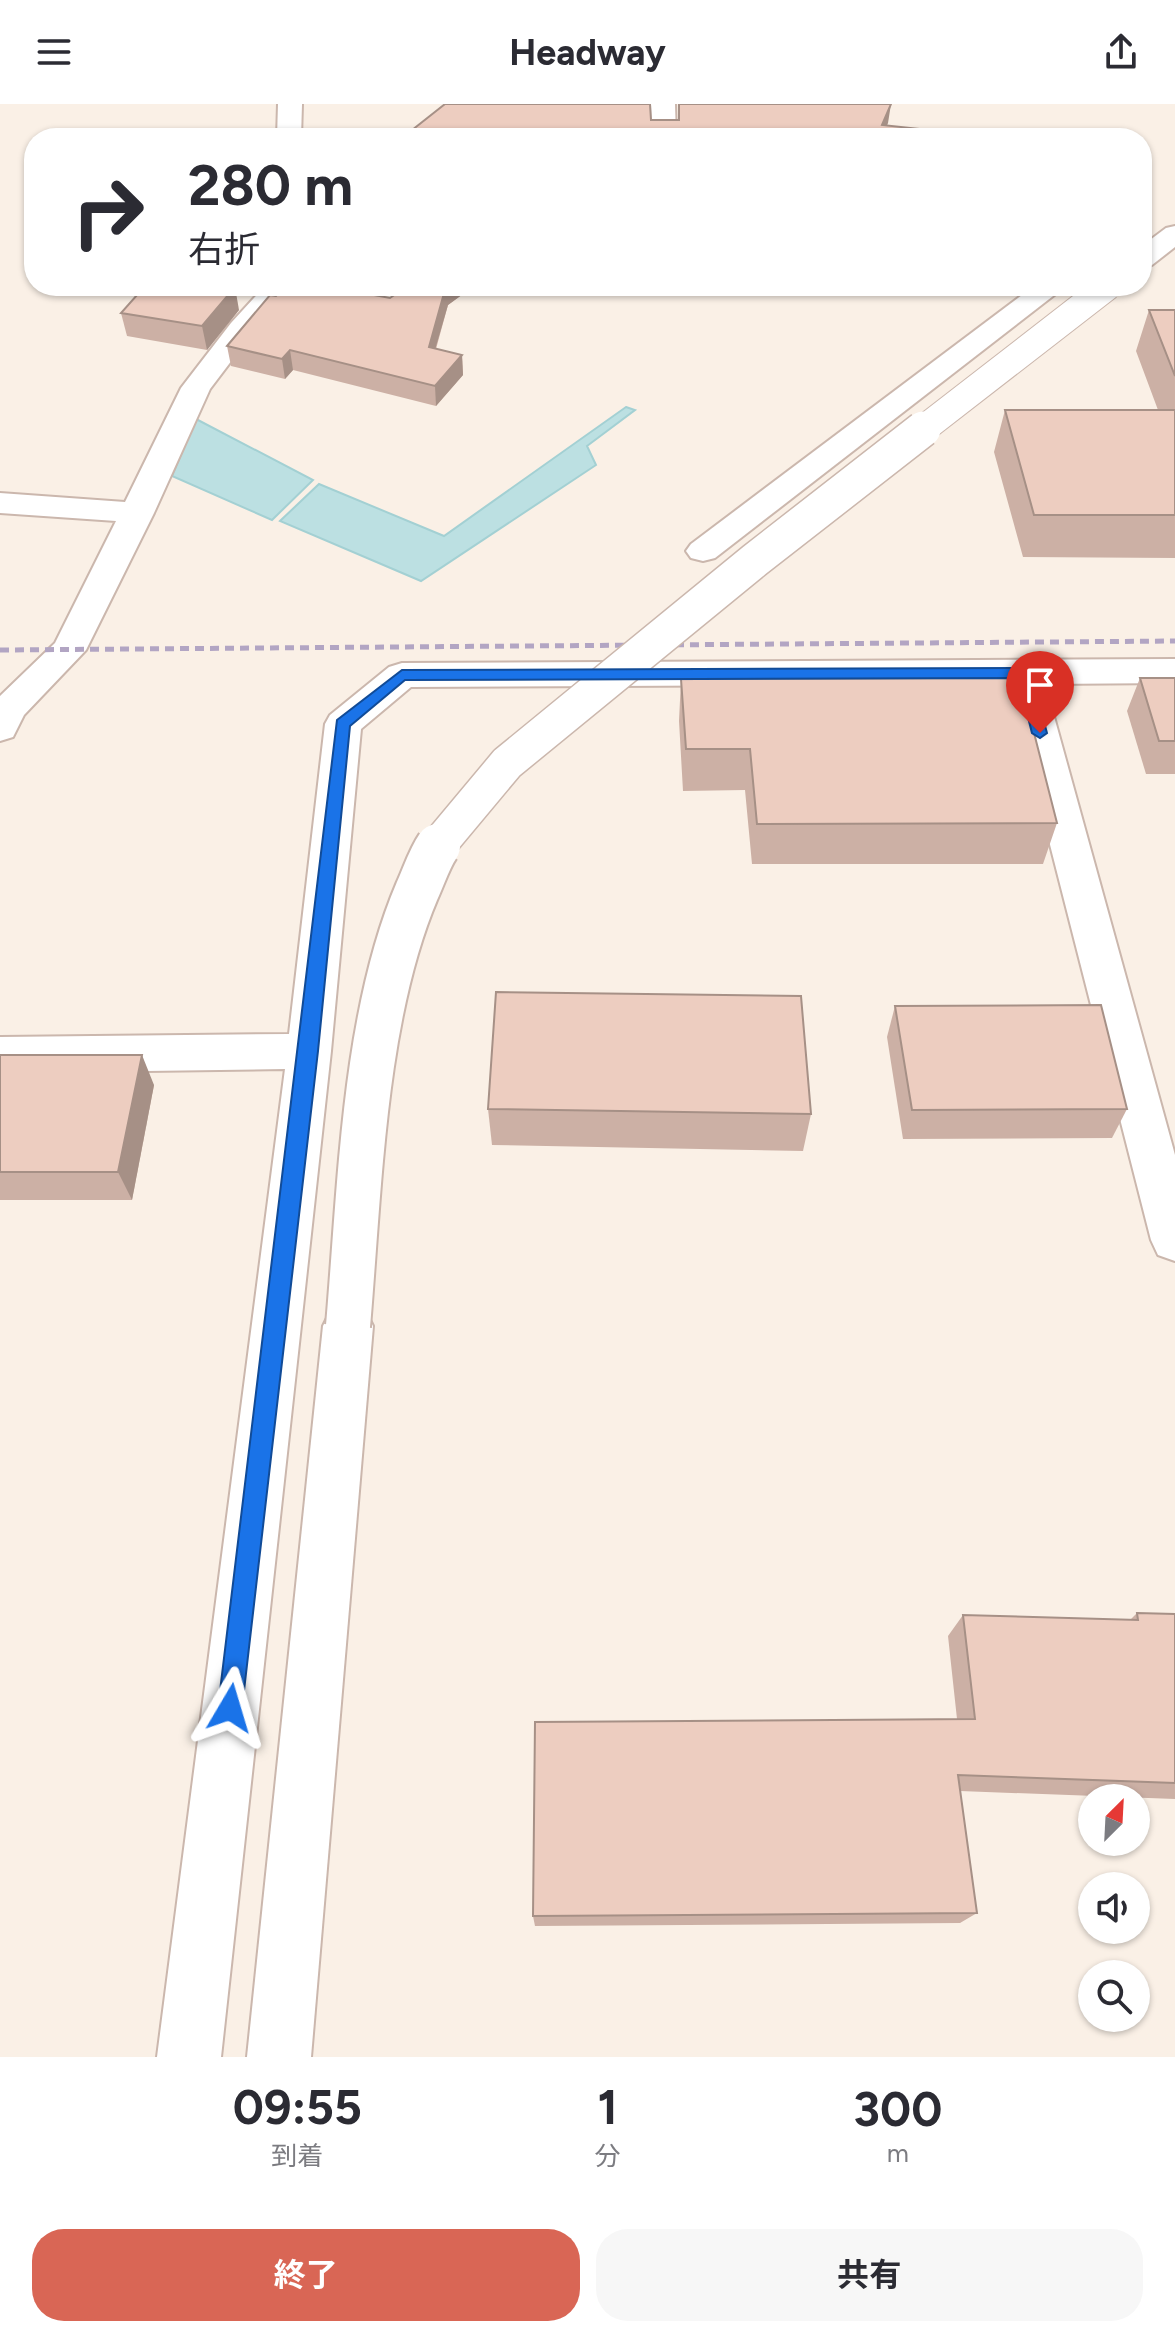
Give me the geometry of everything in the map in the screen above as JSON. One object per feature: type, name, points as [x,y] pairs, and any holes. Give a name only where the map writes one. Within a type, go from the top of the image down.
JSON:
[{"type":"street","points":[[289,128],[290,104]]},
{"type":"street","points":[[663,104],[664,128]]},
{"type":"street","points":[[1152,245],[1170,221]]},
{"type":"street","points":[[0,728],[9,709],[68,650],[138,513],[196,388],[241,329],[271,296]]},
{"type":"street","points":[[703,551],[1039,296]]},
{"type":"street","points":[[279,2057],[365,1122],[385,996],[404,922],[435,849],[507,763],[755,560],[1095,296]]},
{"type":"street","points":[[0,503],[138,513]]},
{"type":"street","points":[[189,2057],[309,1051],[343,724],[402,675],[1175,671]]},
{"type":"street","points":[[1024,673],[1175,1240]]},
{"type":"street","points":[[0,1055],[309,1051]]},
{"type":"water","points":[[626,407],[635,410],[587,446],[596,465],[421,581],[280,521],[319,484],[444,536]]},
{"type":"water","points":[[196,419],[313,480],[272,520],[172,476]]},
{"type":"building","points":[[445,104],[650,104],[651,120],[679,120],[679,104],[891,104],[882,125],[910,128],[415,128]]},
{"type":"building","points":[[136,296],[227,296],[202,326],[121,313]]},
{"type":"building","points":[[269,296],[443,296],[429,347],[462,355],[435,386],[290,350],[282,359],[227,346]]},
{"type":"building","points":[[1149,310],[1175,310],[1175,376]]},
{"type":"building","points":[[1005,410],[1175,410],[1175,515],[1034,515]]},
{"type":"building","points":[[1020,678],[1057,823],[757,824],[750,749],[686,749],[681,679]]},
{"type":"building","points":[[1140,678],[1175,678],[1175,741],[1159,741]]},
{"type":"building","points":[[496,992],[801,996],[811,1114],[488,1109]]},
{"type":"building","points":[[1101,1005],[1127,1109],[912,1110],[895,1006]]},
{"type":"building","points":[[0,1055],[142,1055],[118,1172],[0,1172]]},
{"type":"building","points":[[1137,1613],[1175,1614],[1175,1783],[958,1775],[977,1913],[533,1916],[535,1722],[975,1719],[963,1615],[1138,1620]]},
{"type":"railway","points":[[0,650],[1175,641]]},
{"type":"route","points":[[230,1708],[309,1051],[343,724],[402,675],[1024,673],[1040,733]]}]
